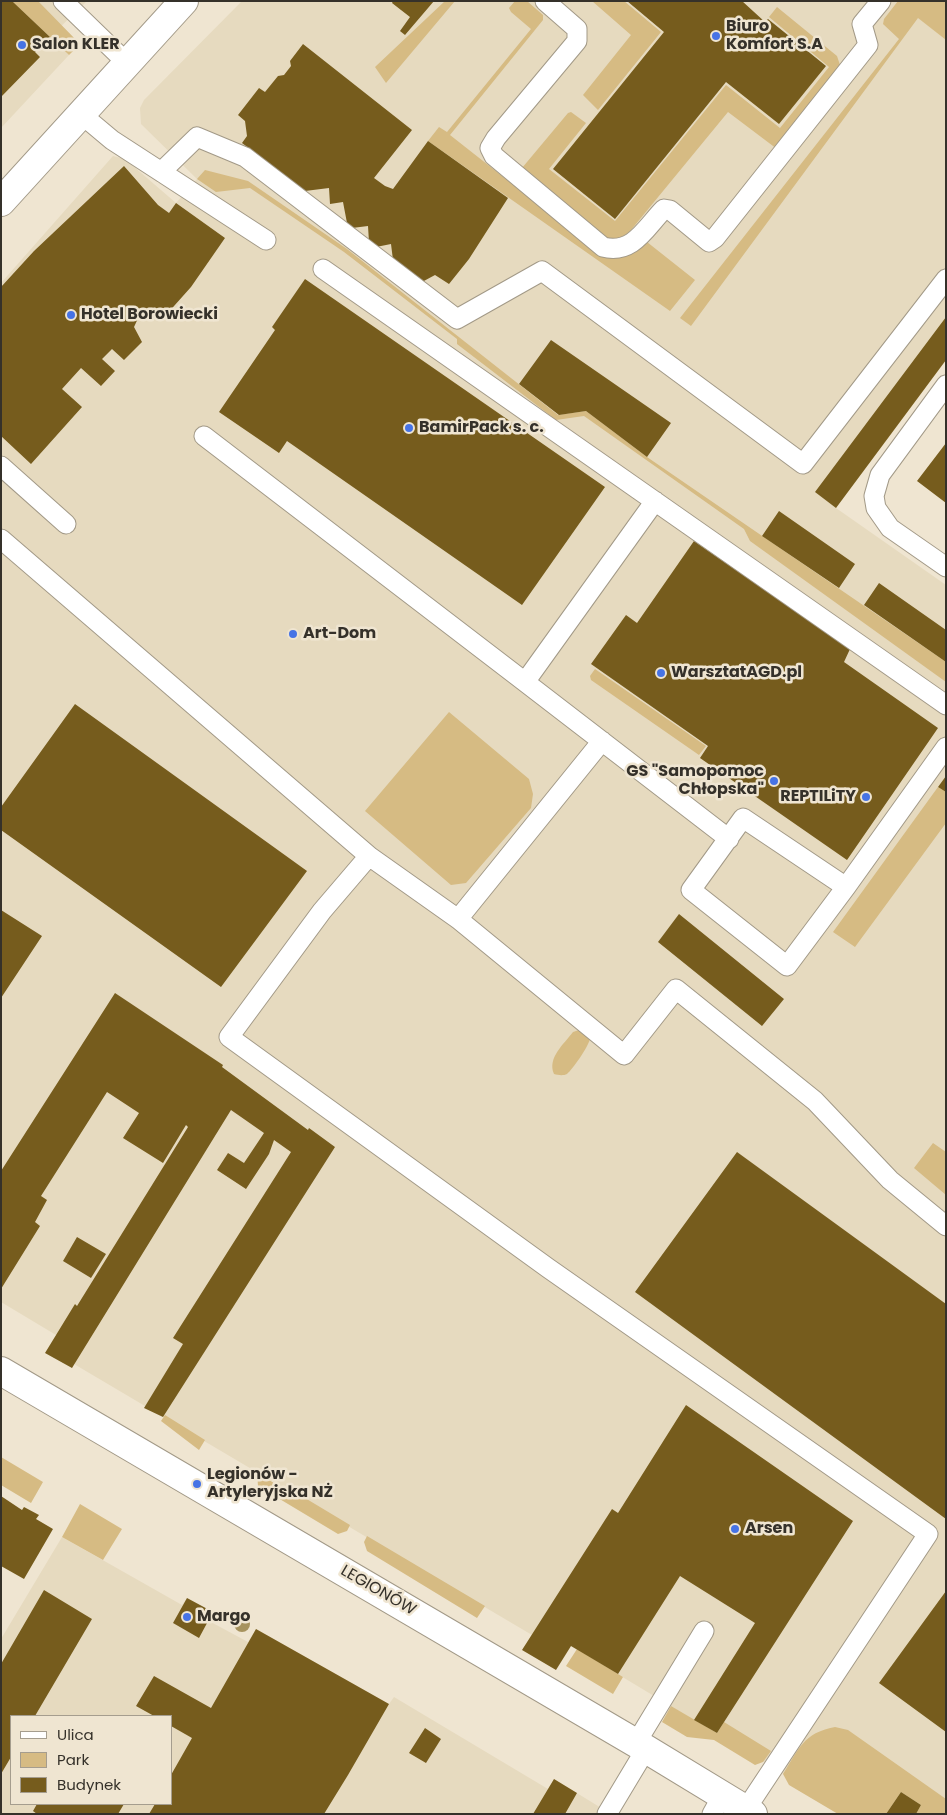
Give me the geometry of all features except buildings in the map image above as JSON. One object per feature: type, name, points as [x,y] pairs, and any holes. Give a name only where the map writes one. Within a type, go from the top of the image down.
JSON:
[{"type":"street","points":[[1,202],[184,1]]},
{"type":"street","name":"LEGIONÓW","points":[[1,1371],[641,1746],[717,1805],[749,1812]]},
{"type":"lane","points":[[63,1],[126,63]]},
{"type":"lane","points":[[545,1],[577,30],[577,41],[496,138],[490,148],[494,156],[603,247],[611,249],[628,246],[637,240],[664,209],[670,210],[709,242],[715,238],[868,45],[862,24],[880,1]]},
{"type":"lane","points":[[81,114],[112,140],[266,240]]},
{"type":"lane","points":[[161,172],[197,137],[246,157],[457,319],[542,271],[803,464],[946,279]]},
{"type":"lane","points":[[323,269],[946,705]]},
{"type":"lane","points":[[946,385],[880,475],[874,496],[876,508],[890,528],[946,567]]},
{"type":"lane","points":[[204,436],[729,839]]},
{"type":"lane","points":[[1,466],[66,524]]},
{"type":"lane","points":[[525,682],[655,501]]},
{"type":"lane","points":[[1,539],[369,856],[458,919],[624,1055],[676,988],[815,1101],[890,1180],[946,1226]]},
{"type":"lane","points":[[458,919],[602,741]]},
{"type":"lane","points":[[846,888],[743,818],[692,890],[787,966],[846,888],[946,747]]},
{"type":"lane","points":[[369,856],[322,911],[229,1037],[548,1268],[928,1534],[749,1812]]},
{"type":"lane","points":[[607,1814],[641,1746],[704,1632]]},
{"type":"shaded area","points":[[1,1],[87,1],[50,37],[69,55],[1,128]]},
{"type":"shaded area","points":[[242,1],[898,1],[946,40],[946,360],[836,508],[946,585],[946,1814],[850,1814],[571,1646],[532,1635],[74,1364],[56,1335],[1,1302],[1,283],[113,156],[125,159],[176,203],[197,179],[141,124],[140,108],[144,100]]},
{"type":"shaded area","points":[[62,1537],[182,1605],[187,1598],[213,1612],[209,1621],[248,1642],[256,1629],[389,1704],[394,1697],[548,1789],[554,1779],[611,1814],[1,1814],[1,1639]]},
{"type":"green space","points":[[12,1],[38,1],[80,44],[69,55]]},
{"type":"green space","points":[[445,1],[455,1],[386,83],[375,67]]},
{"type":"green space","points":[[515,1],[527,1],[543,15],[543,20],[450,135],[605,257],[617,257],[627,254],[647,242],[695,280],[670,311],[428,141],[439,127],[447,132],[531,29],[511,12],[509,8]]},
{"type":"green space","points":[[592,1],[624,1],[661,32],[598,110],[583,95],[631,35]]},
{"type":"green space","points":[[898,1],[946,1],[946,40],[918,18],[691,326],[680,318],[899,39],[883,24],[884,19]]},
{"type":"green space","points":[[777,7],[837,56],[841,68],[777,149],[728,112],[631,230],[624,236],[614,239],[601,236],[522,168],[568,113],[571,112],[586,123],[549,169],[615,221],[726,85],[780,128],[829,67],[769,17]]},
{"type":"green space","points":[[205,170],[248,181],[347,249],[558,415],[586,411],[647,457],[946,662],[946,682],[750,541],[744,529],[584,416],[556,420],[457,344],[457,339],[344,252],[250,188],[216,192],[197,179]]},
{"type":"green space","points":[[595,669],[706,746],[699,755],[591,680],[590,676]]},
{"type":"green space","points":[[449,712],[529,779],[533,794],[531,808],[466,883],[451,885],[365,811]]},
{"type":"green space","points":[[938,787],[946,792],[946,823],[855,947],[833,932]]},
{"type":"green space","points":[[579,1030],[590,1039],[586,1047],[567,1074],[554,1074],[552,1068],[555,1057],[573,1032]]},
{"type":"green space","points":[[933,1143],[946,1152],[946,1195],[914,1168]]},
{"type":"green space","points":[[165,1415],[205,1440],[199,1450],[161,1421]]},
{"type":"green space","points":[[1,1457],[43,1482],[31,1503],[1,1485]]},
{"type":"green space","points":[[257,1472],[283,1489],[285,1486],[350,1525],[347,1531],[338,1534],[258,1486]]},
{"type":"green space","points":[[80,1504],[122,1529],[103,1560],[62,1537]]},
{"type":"green space","points":[[367,1536],[485,1606],[477,1618],[367,1551],[364,1542]]},
{"type":"green space","points":[[577,1649],[623,1677],[613,1694],[566,1666]]},
{"type":"green space","points":[[671,1706],[717,1733],[724,1722],[771,1751],[763,1762],[755,1765],[714,1740],[687,1737],[662,1722]]},
{"type":"green space","points":[[835,1727],[848,1730],[946,1799],[946,1814],[916,1814],[921,1805],[901,1792],[886,1814],[838,1814],[789,1785],[783,1774],[803,1743],[816,1733]]},
{"type":"place","name":"Biuro Komfort S.A","points":[[716,36]]},
{"type":"place","name":"Salon KLER","points":[[22,45]]},
{"type":"place","name":"Hotel Borowiecki","points":[[71,315]]},
{"type":"place","name":"BamirPack s. c.","points":[[409,428]]},
{"type":"place","name":"Art-Dom","points":[[293,634]]},
{"type":"place","name":"WarsztatAGD.pl","points":[[661,673]]},
{"type":"place","name":"GS \"Samopomoc Chłopska\"","points":[[774,781]]},
{"type":"place","name":"REPTILiTY","points":[[866,797]]},
{"type":"place","name":"Legionów - Artyleryjska NŻ","points":[[197,1484]]},
{"type":"place","name":"Arsen","points":[[735,1529]]},
{"type":"place","name":"Margo","points":[[187,1617]]}]
